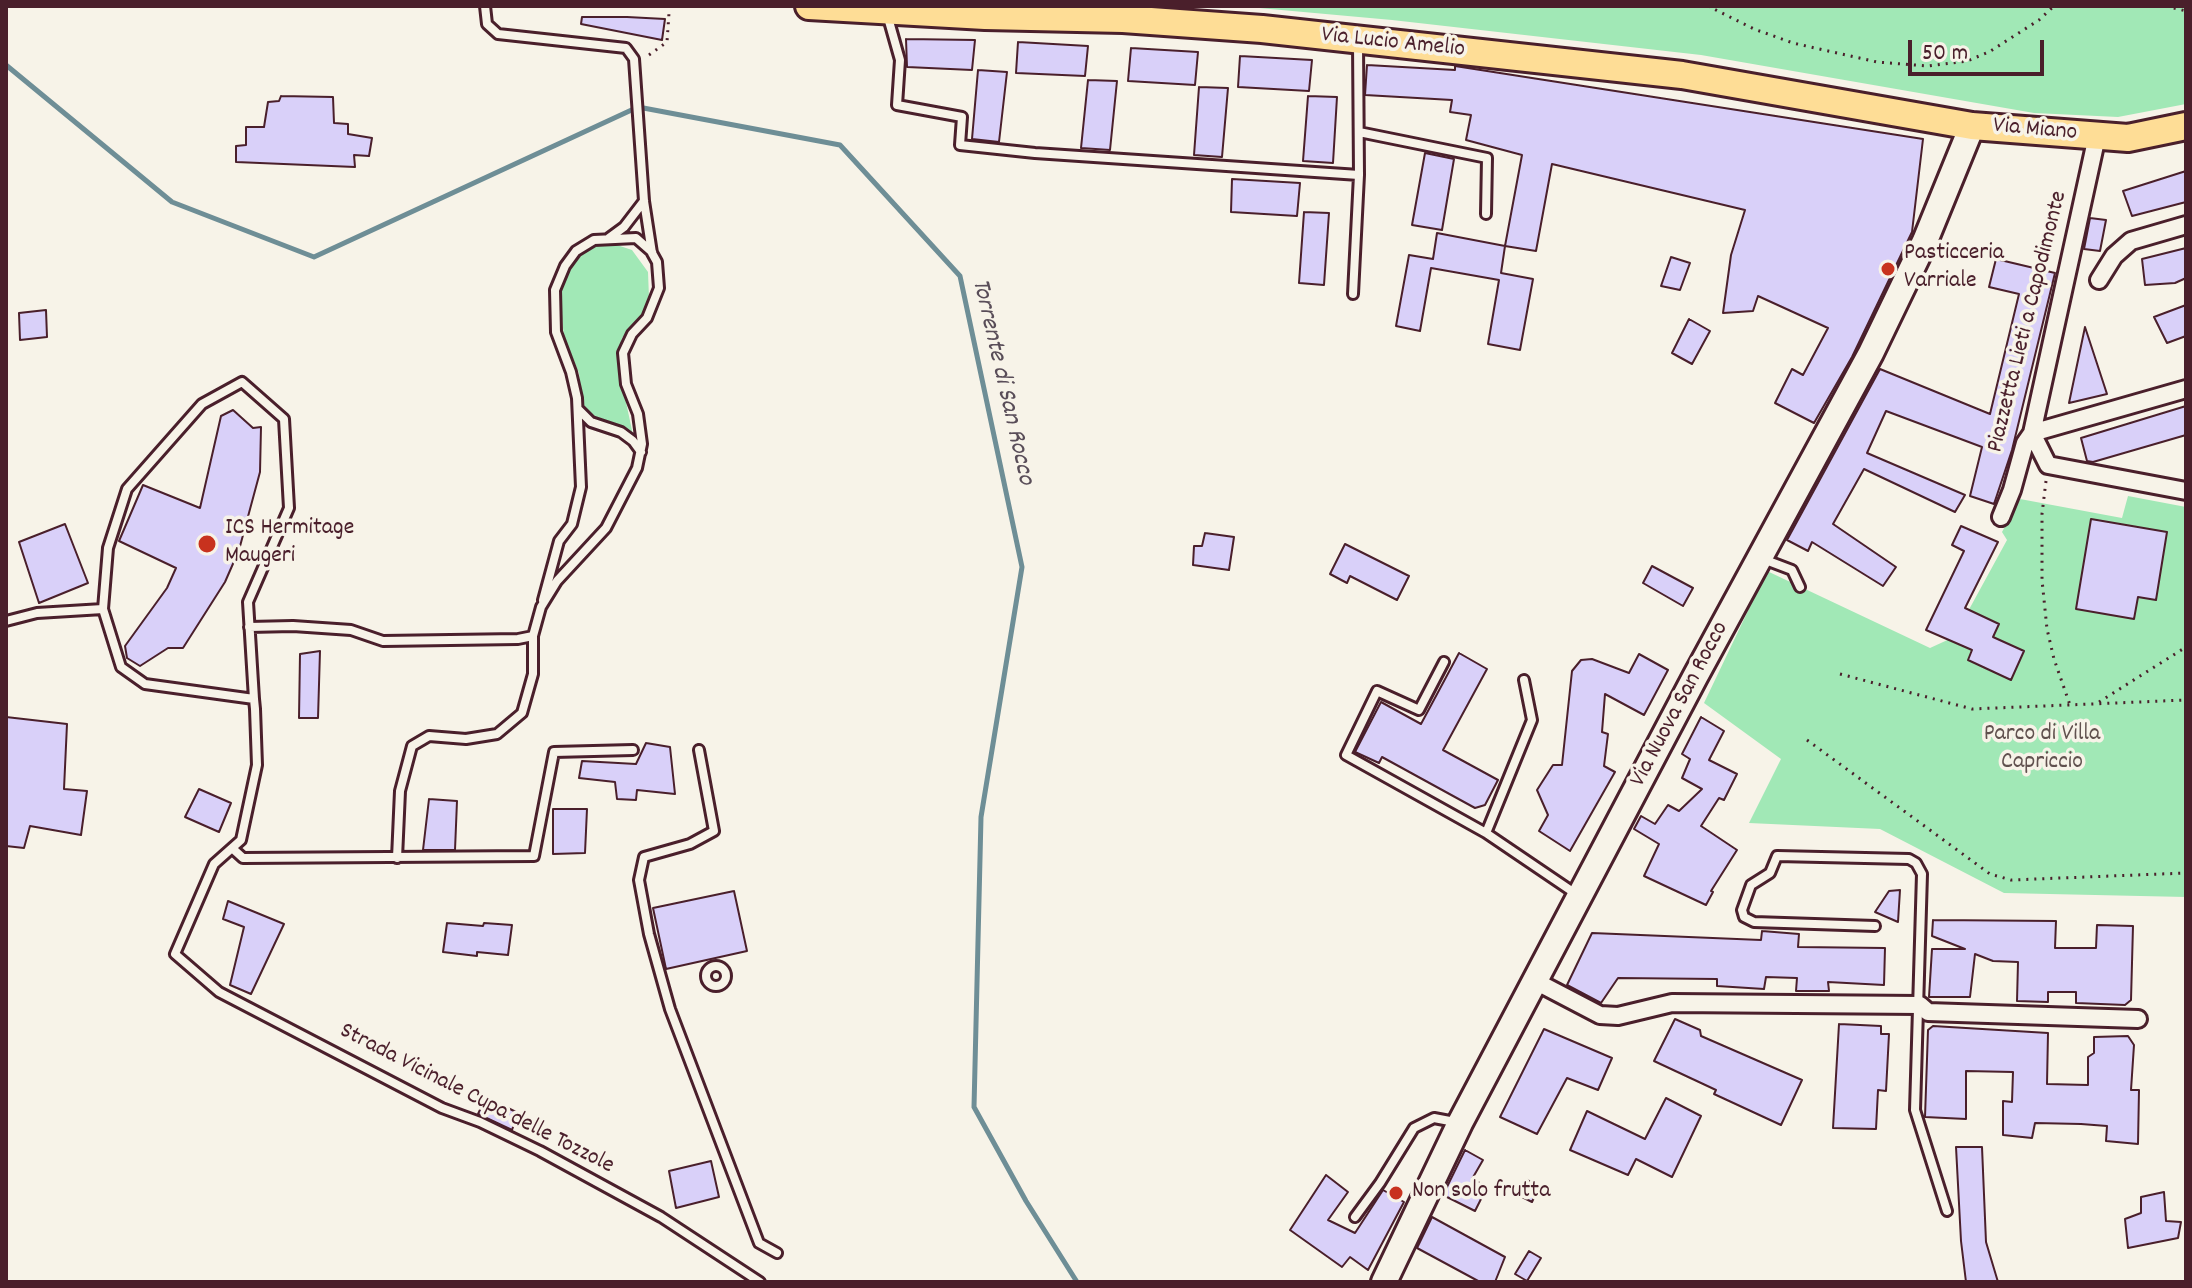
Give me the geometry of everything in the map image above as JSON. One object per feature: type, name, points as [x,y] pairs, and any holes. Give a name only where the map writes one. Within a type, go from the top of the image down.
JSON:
[{"type":"main road","name":"Via Lucio Amelio","points":[[809,6],[985,16],[1123,19],[1262,29],[1682,75],[1972,126]]},
{"type":"main road","name":"Via Miano","points":[[1972,126],[2097,136]]},
{"type":"main road","name":"Via Nuova San Rocco","points":[[1384,1282],[1460,1123],[1759,557],[1871,353],[1925,241],[1972,126]]},
{"type":"main road","points":[[2097,136],[2128,138],[2186,126]]},
{"type":"street","name":"Piazzetta Lieti a Capodimonte","points":[[2001,517],[2025,443],[2032,433],[2097,136]]},
{"type":"street","points":[[2099,280],[2114,256],[2131,241],[2186,225]]},
{"type":"street","points":[[2186,389],[2032,433],[2048,465],[2186,491]]},
{"type":"street","points":[[1535,981],[1600,1015],[1618,1016],[1672,1003],[1920,1005],[1928,1012],[2138,1019]]},
{"type":"lane","points":[[485,6],[487,24],[498,34],[626,48],[634,59],[644,201],[652,253]]},
{"type":"lane","points":[[886,9],[900,60],[897,105],[962,117],[960,145],[1359,175]]},
{"type":"lane","points":[[1353,294],[1359,175],[1358,40]]},
{"type":"lane","points":[[1359,132],[1487,158],[1486,214]]},
{"type":"lane","points":[[608,238],[624,227],[644,201]]},
{"type":"lane","points":[[397,858],[400,791],[412,746],[429,736],[466,739],[497,734],[522,713],[533,674],[533,636],[559,541],[572,524],[581,487],[578,408],[571,372],[556,332],[555,290],[565,266],[576,251],[594,240],[636,238],[657,262],[659,288],[647,318],[632,334],[623,353],[626,384],[638,414],[641,452],[637,468],[606,528],[557,581],[541,607]]},
{"type":"lane","points":[[254,699],[145,684],[121,667],[103,609],[108,548],[127,489],[202,404],[242,382],[284,419],[289,508],[248,602],[254,699],[257,765],[241,840],[232,848],[243,858],[534,856],[554,752],[633,750]]},
{"type":"lane","points":[[578,408],[591,422],[621,432],[641,452]]},
{"type":"lane","points":[[1759,557],[1792,570],[1800,587]]},
{"type":"lane","points":[[6,621],[37,613],[103,609]]},
{"type":"lane","points":[[249,627],[351,630],[383,641],[518,639],[533,636]]},
{"type":"lane","points":[[1444,662],[1419,710],[1377,691],[1346,755],[1486,833],[1580,897]]},
{"type":"lane","points":[[1486,833],[1532,720],[1524,680]]},
{"type":"lane","points":[[699,750],[714,831],[690,844],[644,857],[639,880],[649,934],[670,1009],[759,1243],[777,1253]]},
{"type":"lane","name":"Strada Vicinale Cupa delle Tozzole","points":[[232,848],[214,864],[175,954],[219,992],[442,1108],[480,1122],[540,1151],[661,1217],[760,1282]]},
{"type":"lane","points":[[1875,926],[1754,922],[1744,917],[1742,910],[1751,885],[1770,873],[1777,856],[1909,859],[1916,863],[1922,874],[1915,1110],[1947,1211]]},
{"type":"lane","points":[[1355,1217],[1414,1128],[1434,1118],[1460,1123]]},
{"type":"path","points":[[1708,6],[1754,29],[1793,43],[1877,62],[1928,66],[1967,61],[1989,52],[2039,20],[2054,6]]},
{"type":"path","points":[[2166,6],[2186,11]]},
{"type":"path","points":[[649,55],[667,42],[669,13]]},
{"type":"path","points":[[2048,465],[2042,514],[2042,580],[2047,629],[2070,705]]},
{"type":"path","points":[[2096,704],[2186,647]]},
{"type":"path","points":[[1840,674],[1972,709],[2186,700]]},
{"type":"path","points":[[1807,740],[1990,874],[2011,880],[2186,873]]},
{"type":"green space","points":[[1237,6],[2186,6],[2186,104],[2118,117],[2034,113],[1701,55]]},
{"type":"green space","points":[[596,244],[614,244],[632,250],[648,272],[649,298],[646,309],[622,338],[617,360],[633,435],[588,413],[581,400],[579,373],[564,337],[560,300],[566,272],[580,255]]},
{"type":"green space","name":"Parco di Villa Capriccio","points":[[2128,496],[2186,507],[2186,897],[2004,893],[1880,829],[1749,823],[1781,759],[1704,703],[1767,571],[1930,648],[1954,637],[2007,540],[2002,532],[2020,499],[2122,518]]},
{"type":"building","points":[[582,17],[665,19],[662,40],[581,24]]},
{"type":"building","points":[[906,39],[975,40],[972,70],[907,67]]},
{"type":"building","points":[[1018,42],[1088,46],[1085,76],[1016,73]]},
{"type":"building","points":[[1131,48],[1198,52],[1195,85],[1128,81]]},
{"type":"building","points":[[1240,56],[1312,60],[1309,91],[1238,87]]},
{"type":"building","points":[[1367,65],[1455,70],[1455,66],[1923,139],[1912,232],[1852,357],[1814,423],[1775,403],[1792,369],[1803,375],[1828,328],[1758,296],[1753,311],[1723,313],[1731,255],[1745,210],[1552,164],[1536,251],[1505,246],[1522,155],[1466,140],[1471,115],[1450,112],[1452,100],[1365,95]]},
{"type":"building","points":[[978,70],[1007,72],[999,142],[972,139]]},
{"type":"building","points":[[1088,80],[1117,81],[1110,150],[1081,148]]},
{"type":"building","points":[[1199,87],[1228,88],[1222,157],[1194,155]]},
{"type":"building","points":[[281,96],[333,97],[334,123],[348,124],[348,134],[372,138],[369,156],[354,155],[355,167],[236,162],[236,146],[246,145],[246,127],[264,127],[268,102],[279,101]]},
{"type":"building","points":[[1308,96],[1337,97],[1333,163],[1303,161]]},
{"type":"building","points":[[1425,153],[1454,159],[1442,230],[1412,225]]},
{"type":"building","points":[[2186,171],[2186,202],[2132,216],[2123,191]]},
{"type":"building","points":[[1232,179],[1300,183],[1297,216],[1231,212]]},
{"type":"building","points":[[1304,212],[1329,213],[1324,285],[1299,283]]},
{"type":"building","points":[[2090,218],[2106,220],[2100,251],[2084,249]]},
{"type":"building","points":[[1437,233],[1505,246],[1501,273],[1533,279],[1520,350],[1488,344],[1499,280],[1431,268],[1420,331],[1396,326],[1409,255],[1433,259]]},
{"type":"building","points":[[2186,248],[2186,278],[2175,283],[2145,285],[2142,259]]},
{"type":"building","points":[[1671,257],[1690,263],[1680,290],[1661,286]]},
{"type":"building","points":[[1996,259],[2055,273],[2012,450],[1994,504],[1970,496],[1982,447],[1886,411],[1867,453],[1965,495],[1955,512],[1864,469],[1833,524],[1896,567],[1883,586],[1812,542],[1808,551],[1787,540],[1880,369],[1990,414],[2019,294],[1989,287]]},
{"type":"building","points":[[2186,305],[2186,336],[2167,343],[2154,317]]},
{"type":"building","points":[[46,310],[47,337],[20,340],[19,313]]},
{"type":"building","points":[[1689,319],[1710,331],[1692,364],[1672,353]]},
{"type":"building","points":[[2085,327],[2107,394],[2069,403]]},
{"type":"building","points":[[2186,406],[2186,435],[2093,462],[2087,461],[2081,438]]},
{"type":"building","points":[[233,410],[253,428],[261,427],[260,472],[239,550],[225,582],[183,648],[168,648],[140,666],[127,658],[125,646],[167,588],[176,568],[119,541],[143,485],[200,508],[221,416]]},
{"type":"building","points":[[2091,519],[2167,532],[2156,600],[2138,597],[2134,619],[2076,609]]},
{"type":"building","points":[[65,524],[88,583],[39,603],[19,542]]},
{"type":"building","points":[[1961,526],[1998,542],[1965,608],[1999,624],[1993,637],[2024,651],[2011,680],[1968,660],[1972,650],[1926,630],[1964,551],[1952,545]]},
{"type":"building","points":[[1205,533],[1234,537],[1229,570],[1193,565],[1194,546],[1202,546]]},
{"type":"building","points":[[1345,544],[1409,576],[1397,600],[1350,576],[1347,583],[1330,574]]},
{"type":"building","points":[[1652,566],[1693,588],[1683,606],[1643,583]]},
{"type":"building","points":[[320,651],[318,718],[299,718],[300,654]]},
{"type":"building","points":[[1459,653],[1487,669],[1443,750],[1498,780],[1485,805],[1475,808],[1382,757],[1379,763],[1355,752],[1381,702],[1421,724]]},
{"type":"building","points":[[1639,654],[1668,670],[1644,715],[1605,694],[1602,732],[1608,734],[1604,766],[1615,772],[1570,851],[1539,831],[1548,815],[1537,790],[1553,765],[1562,765],[1572,671],[1581,660],[1592,659],[1629,673]]},
{"type":"building","points":[[6,717],[67,724],[64,789],[87,791],[81,835],[30,826],[24,848],[6,846]]},
{"type":"building","points":[[1701,717],[1724,731],[1709,760],[1737,774],[1724,800],[1719,798],[1701,826],[1737,850],[1711,891],[1706,905],[1644,876],[1659,844],[1634,829],[1641,816],[1655,824],[1668,805],[1679,811],[1702,789],[1682,778],[1690,759],[1682,754]]},
{"type":"building","points":[[646,743],[670,747],[675,794],[637,790],[636,800],[617,799],[615,782],[579,778],[582,761],[636,764]]},
{"type":"building","points":[[199,789],[231,803],[219,832],[185,817]]},
{"type":"building","points":[[429,799],[457,801],[455,850],[423,850]]},
{"type":"building","points":[[553,809],[587,809],[585,853],[553,854]]},
{"type":"building","points":[[1900,890],[1898,922],[1875,912],[1889,891]]},
{"type":"building","points":[[734,891],[747,951],[666,969],[653,908]]},
{"type":"building","points":[[228,901],[284,924],[251,994],[230,985],[244,927],[223,919]]},
{"type":"building","points":[[1933,920],[2056,921],[2055,948],[2096,948],[2097,925],[2133,926],[2131,1000],[2125,1005],[2076,1003],[2076,992],[2048,992],[2048,1002],[2017,1001],[2018,962],[1993,961],[1975,954],[1970,997],[1929,997],[1932,949],[1965,949],[1932,936]]},
{"type":"building","points":[[447,923],[512,925],[508,955],[477,952],[477,956],[443,952]]},
{"type":"building","points":[[1762,931],[1799,934],[1798,947],[1885,948],[1884,985],[1828,982],[1829,991],[1796,991],[1797,978],[1766,977],[1764,989],[1717,986],[1717,979],[1618,978],[1601,1003],[1567,985],[1592,933],[1761,940]]},
{"type":"building","points":[[1675,1019],[1700,1030],[1701,1036],[1802,1080],[1781,1125],[1714,1094],[1716,1090],[1654,1061]]},
{"type":"building","points":[[1839,1024],[1881,1026],[1881,1034],[1889,1034],[1886,1091],[1878,1090],[1876,1129],[1833,1128]]},
{"type":"building","points":[[1933,1026],[2048,1033],[2047,1084],[2088,1085],[2088,1057],[2094,1053],[2094,1037],[2128,1036],[2134,1045],[2131,1090],[2139,1090],[2138,1144],[2106,1141],[2107,1126],[2081,1124],[2035,1123],[2032,1138],[2003,1135],[2003,1101],[2012,1102],[2013,1072],[1966,1071],[1966,1119],[1925,1117],[1928,1030]]},
{"type":"building","points":[[1544,1029],[1612,1058],[1598,1090],[1567,1078],[1537,1134],[1500,1117]]},
{"type":"building","points":[[486,1097],[518,1113],[512,1130],[478,1114]]},
{"type":"building","points":[[1666,1098],[1701,1116],[1672,1177],[1636,1159],[1628,1175],[1570,1150],[1587,1111],[1645,1139]]},
{"type":"building","points":[[1956,1147],[1982,1147],[1986,1242],[1998,1282],[1966,1282]]},
{"type":"building","points":[[1465,1150],[1483,1160],[1472,1179],[1487,1187],[1475,1211],[1443,1195]]},
{"type":"building","points":[[711,1161],[719,1197],[676,1208],[669,1171]]},
{"type":"building","points":[[1326,1175],[1348,1192],[1328,1220],[1355,1233],[1383,1190],[1404,1202],[1368,1270],[1350,1257],[1342,1267],[1290,1230]]},
{"type":"building","points":[[1525,1179],[1539,1186],[1532,1202],[1516,1194]]},
{"type":"building","points":[[2164,1192],[2166,1221],[2181,1222],[2178,1238],[2128,1248],[2125,1219],[2141,1213],[2141,1197]]},
{"type":"building","points":[[1432,1217],[1505,1257],[1495,1282],[1480,1282],[1417,1248]]},
{"type":"building","points":[[1529,1251],[1541,1258],[1527,1281],[1515,1274]]},
{"type":"waterway","name":"Torrente di San Rocco","points":[[6,65],[172,202],[314,257],[638,107],[840,145],[960,276],[1022,567],[981,817],[974,1107],[1026,1201],[1077,1282]]},
{"type":"place","name":"Pasticceria Varriale","points":[[1888,269]]},
{"type":"place","name":"ICS Hermitage Maugeri","points":[[207,544]]},
{"type":"place","name":"Non solo frutta","points":[[1396,1193]]}]
